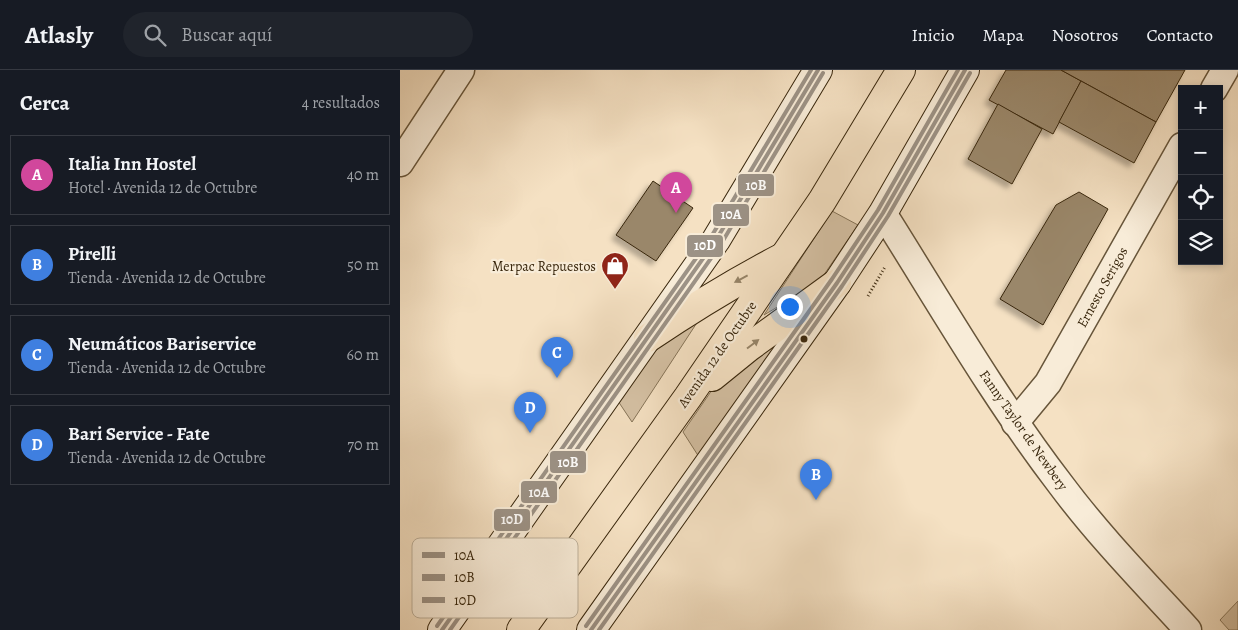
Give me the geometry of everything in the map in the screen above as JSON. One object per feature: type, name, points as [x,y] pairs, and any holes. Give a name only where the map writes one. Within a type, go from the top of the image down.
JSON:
[{"type":"main road","name":"Avenida 12 de Octubre","points":[[578,550],[688,397],[822,202],[901,70]]},
{"type":"main road","points":[[648,338],[728,286],[784,256]]},
{"type":"main road","points":[[688,397],[749,348],[837,283]]},
{"type":"main road","name":"Avenida 12 de Octubre","points":[[521,630],[530,618]]},
{"type":"street","points":[[400,163],[461,70]]},
{"type":"street","points":[[507,538],[716,240],[818,70]]},
{"type":"street","points":[[591,630],[837,283],[883,213],[966,70]]},
{"type":"street","points":[[1216,85],[1225,70]]},
{"type":"street","name":"Ernesto Serigos","points":[[1015,423],[1048,384],[1178,153]]},
{"type":"street","name":"Fanny Taylor de Newbery","points":[[883,213],[1015,423],[1062,487],[1111,547],[1188,630]]},
{"type":"street","points":[[442,630],[450,618]]},
{"type":"shaded area","points":[[832,211],[858,225],[819,282],[764,315]]},
{"type":"shaded area","points":[[702,315],[632,422],[616,398],[649,350]]},
{"type":"shaded area","points":[[791,325],[699,457],[683,432],[721,377]]},
{"type":"shaded area","points":[[1238,601],[1238,630],[1229,630],[1220,620]]},
{"type":"building","points":[[1006,70],[1061,70],[1081,81],[1053,134],[989,100]]},
{"type":"building","points":[[1061,70],[1185,70],[1156,122]]},
{"type":"building","points":[[1081,81],[1156,122],[1134,163],[1059,122]]},
{"type":"building","points":[[998,104],[1042,129],[1012,184],[968,159]]},
{"type":"building","points":[[653,181],[693,208],[656,261],[616,235]]},
{"type":"building","points":[[1079,192],[1108,209],[1043,325],[1000,299],[1056,205]]},
{"type":"transit line","name":"10D","points":[[499,538],[711,237],[811,70]]},
{"type":"transit line","name":"10A","points":[[507,538],[716,240],[818,70]]},
{"type":"transit line","name":"10D","points":[[586,626],[832,279],[878,210],[958,70]]},
{"type":"transit line","name":"10A","points":[[591,630],[837,283],[883,213],[965,70]]},
{"type":"transit line","name":"10B","points":[[515,538],[721,244],[823,73]]},
{"type":"transit line","name":"10B","points":[[599,630],[842,286],[888,216],[970,73]]},
{"type":"transit line","name":"10D","points":[[437,626],[443,618]]},
{"type":"transit line","name":"10A","points":[[442,630],[450,618]]},
{"type":"transit line","name":"10B","points":[[450,630],[458,618]]},
{"type":"place","name":"Italia Inn Hostel","points":[[676,213]]},
{"type":"place","name":"Merpac Repuestos","points":[[615,290]]},
{"type":"place","name":"Neumáticos Bariservice","points":[[557,378]]},
{"type":"place","name":"Bari Service - Fate","points":[[530,433]]},
{"type":"place","name":"Pirelli","points":[[816,500]]}]
